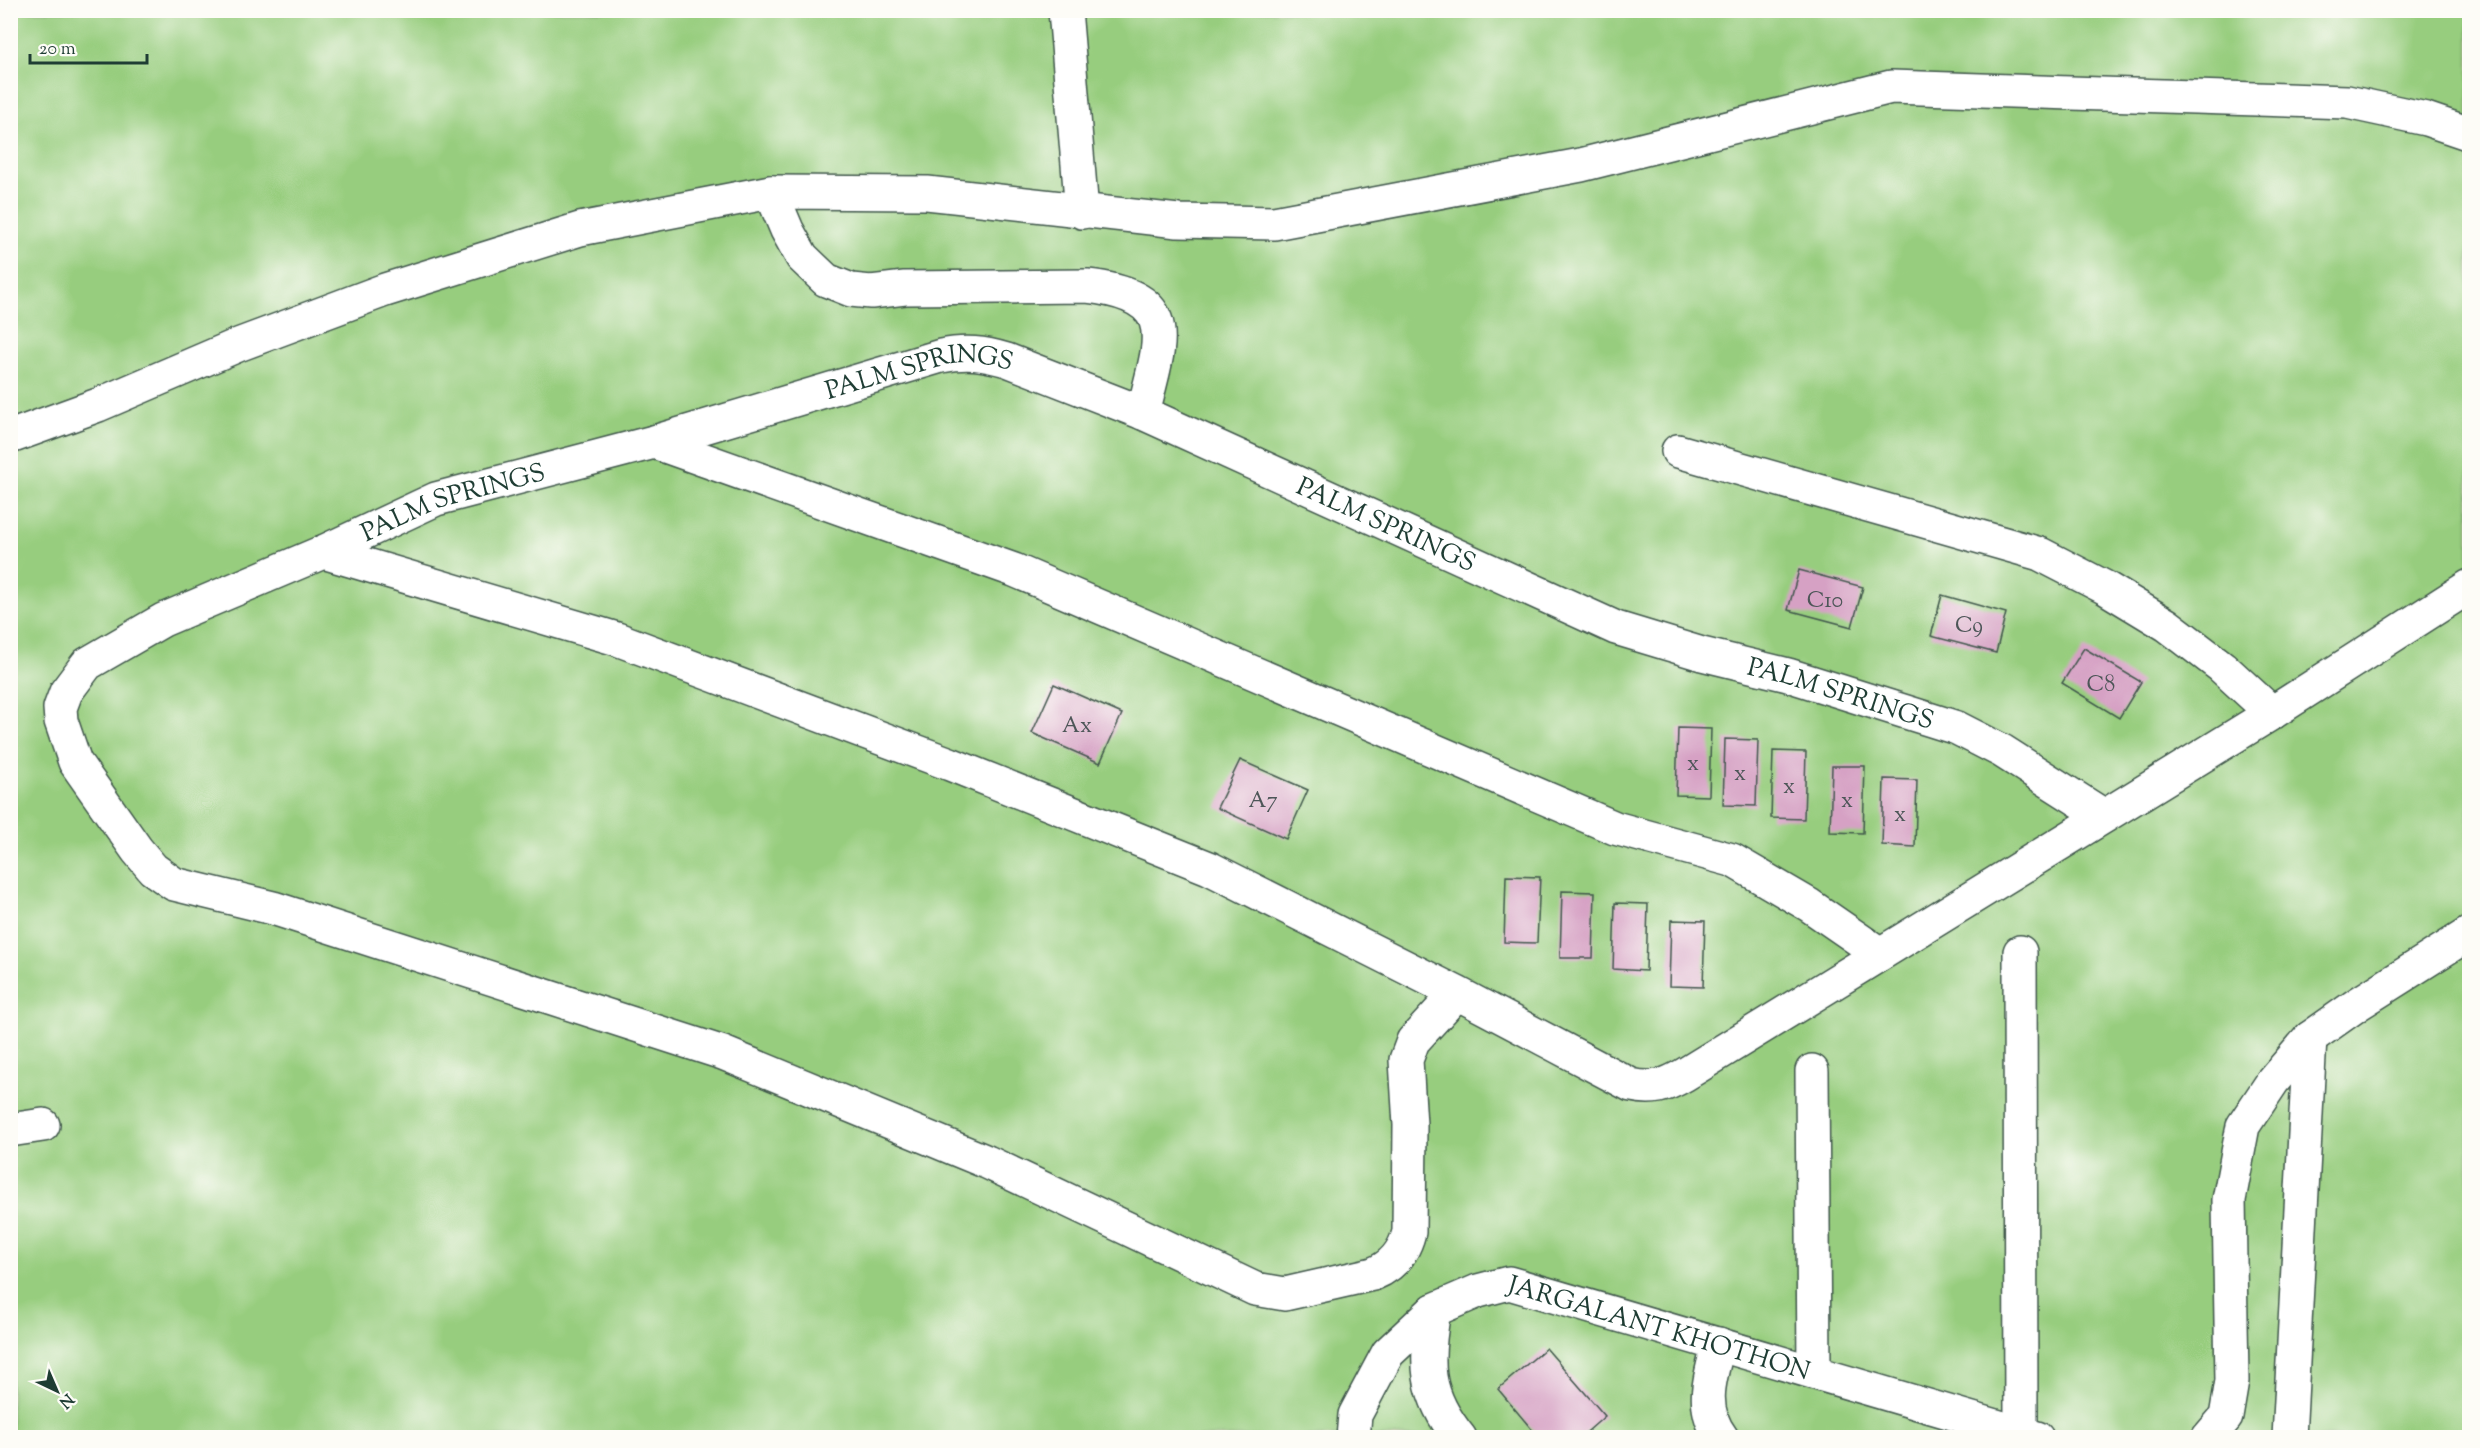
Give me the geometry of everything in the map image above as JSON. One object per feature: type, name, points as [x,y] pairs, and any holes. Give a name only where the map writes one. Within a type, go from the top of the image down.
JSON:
[{"type":"street","points":[[1065,10],[1082,212]]},
{"type":"street","points":[[10,438],[98,405],[238,345],[385,290],[580,230],[771,192],[927,193],[1178,222],[1274,223],[1581,165],[1891,87],[2347,102],[2426,119],[2469,134]]},
{"type":"street","points":[[771,192],[787,230],[802,257],[826,280],[851,290],[871,292],[905,288],[1086,286],[1115,289],[1138,299],[1149,308],[1157,320],[1160,342],[1143,413]]},
{"type":"street","name":"PALM SPRINGS","points":[[1458,993],[1413,1041],[1406,1060],[1410,1136],[1409,1232],[1406,1244],[1393,1263],[1384,1270],[1285,1294],[1255,1289],[987,1162],[723,1053],[273,908],[174,884],[153,869],[137,850],[75,762],[61,721],[60,708],[66,692],[87,664],[163,620],[323,552],[436,499],[654,442],[922,362],[972,352],[1007,360],[1143,413],[1616,628],[1702,654],[1788,675],[1957,728],[2002,751],[2104,816]]},
{"type":"street","points":[[654,442],[1014,570],[1615,828],[1732,860],[1809,905],[1880,954]]},
{"type":"street","points":[[1678,451],[2040,554],[2106,588],[2167,625],[2222,667],[2272,713]]},
{"type":"street","points":[[323,552],[617,639],[950,764],[1209,868],[1458,993],[1630,1085],[1655,1088],[1667,1085],[2272,713],[2469,586]]},
{"type":"street","points":[[2208,1437],[2226,1417],[2232,1381],[2229,1334],[2229,1200],[2242,1126],[2273,1081],[2310,1038],[2358,1004],[2469,933]]},
{"type":"street","points":[[2020,952],[2029,1435]]},
{"type":"street","points":[[2289,1437],[2310,1038]]},
{"type":"street","points":[[1812,1071],[1814,1372]]},
{"type":"street","points":[[10,1130],[43,1125]]},
{"type":"street","name":"JARGALANT KHOTHON","points":[[1353,1437],[1355,1415],[1388,1353],[1434,1310],[1478,1291],[1509,1283],[2029,1435]]},
{"type":"street","points":[[1434,1310],[1428,1344],[1427,1369],[1435,1396],[1448,1423],[1460,1437]]},
{"type":"street","points":[[1719,1344],[1709,1383],[1707,1409],[1722,1437]]},
{"type":"green space","points":[[10,11],[2469,11],[2469,1437],[11,1437]]},
{"type":"building","points":[[1799,570],[1863,587],[1852,627],[1788,610]]},
{"type":"building","points":[[1942,595],[2006,613],[1996,653],[1931,636]]},
{"type":"building","points":[[2084,648],[2141,682],[2119,718],[2062,683]]},
{"type":"building","points":[[1054,684],[1122,714],[1100,763],[1032,733]]},
{"type":"building","points":[[1678,728],[1711,729],[1709,796],[1676,795]]},
{"type":"building","points":[[1725,739],[1758,740],[1756,806],[1723,805]]},
{"type":"building","points":[[1773,751],[1806,752],[1804,819],[1771,818]]},
{"type":"building","points":[[1240,760],[1308,790],[1286,839],[1217,808]]},
{"type":"building","points":[[1832,766],[1865,766],[1863,833],[1830,832]]},
{"type":"building","points":[[1884,779],[1917,780],[1915,847],[1882,845]]},
{"type":"building","points":[[1506,876],[1540,877],[1537,943],[1504,942]]},
{"type":"building","points":[[1562,891],[1595,892],[1593,958],[1560,958]]},
{"type":"building","points":[[1615,903],[1648,904],[1646,971],[1613,969]]},
{"type":"building","points":[[1671,920],[1705,921],[1703,987],[1669,986]]},
{"type":"building","points":[[1546,1348],[1605,1416],[1580,1438],[1539,1438],[1498,1389]]}]
